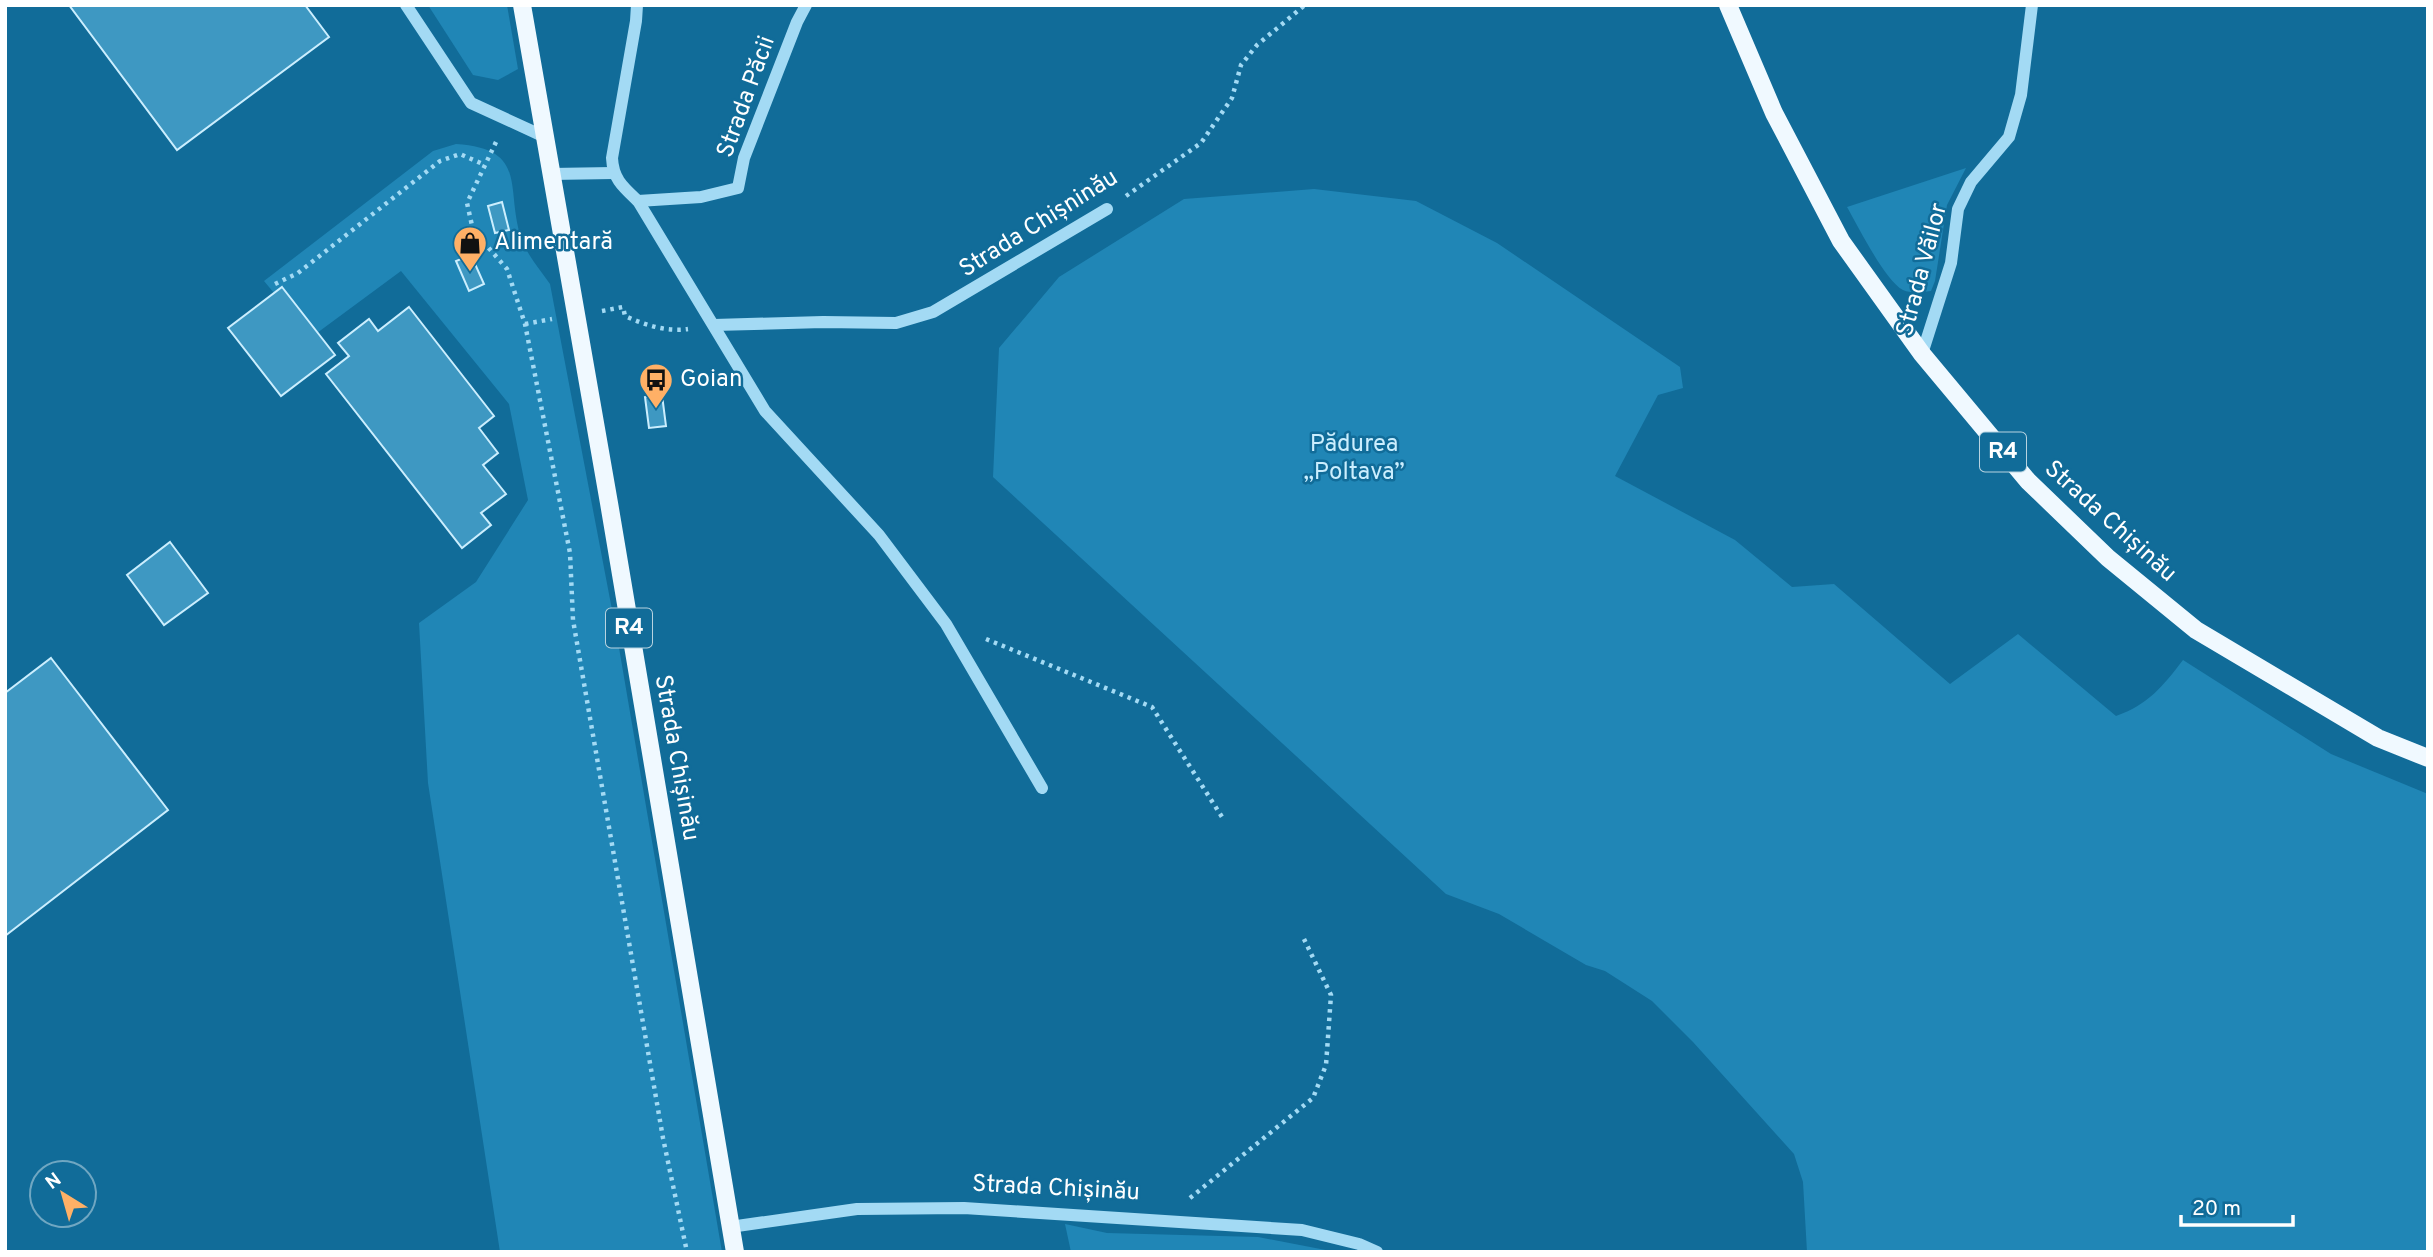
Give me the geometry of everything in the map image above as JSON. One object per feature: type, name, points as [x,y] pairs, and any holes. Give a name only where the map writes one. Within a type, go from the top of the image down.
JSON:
[{"type":"main road","name":"Strada Chișinău","points":[[522,5],[735,1252]]},
{"type":"main road","name":"Strada Chișinău","points":[[1728,5],[1774,113],[1841,241],[1922,354],[2028,481],[2108,558],[2196,630],[2378,738],[2428,758]]},
{"type":"street","points":[[406,5],[471,103],[545,137]]},
{"type":"street","points":[[637,5],[612,158],[613,173],[620,185],[638,201],[765,411],[879,535],[946,624],[1042,788]]},
{"type":"street","name":"Strada Păcii","points":[[638,201],[701,197],[738,188],[744,158],[806,5]]},
{"type":"street","name":"Strada Văilor","points":[[1922,354],[1951,263],[1958,209],[1971,182],[2009,137],[2021,95],[2032,5]]},
{"type":"street","points":[[551,174],[613,173]]},
{"type":"street","name":"Strada Chișninău","points":[[714,326],[823,322],[896,323],[933,312],[1107,209]]},
{"type":"street","name":"Strada Chișinău","points":[[730,1227],[857,1209],[964,1208],[1302,1230],[1359,1244],[1377,1252]]},
{"type":"path","name":"Strada Chișninău","points":[[1107,209],[1201,143],[1232,98],[1241,65],[1257,45],[1305,5]]},
{"type":"path","points":[[507,119],[467,203],[473,230],[508,269],[525,324],[570,553],[573,620],[663,1138],[687,1252]]},
{"type":"path","points":[[275,284],[298,273],[440,162],[460,154],[485,165]]},
{"type":"path","points":[[623,307],[625,316],[646,325],[677,330],[714,326]]},
{"type":"path","points":[[946,624],[1152,707],[1222,817]]},
{"type":"path","points":[[1165,1220],[1312,1098],[1326,1065],[1331,995],[1304,939]]},
{"type":"green space","points":[[428,5],[507,5],[518,69],[498,80],[473,75]]},
{"type":"green space","points":[[456,144],[496,154],[505,164],[510,176],[517,224],[523,243],[550,284],[617,636],[722,1252],[500,1252],[428,783],[419,623],[476,582],[528,500],[509,404],[401,271],[317,333],[282,287],[274,293],[264,281],[433,151]]},
{"type":"green space","points":[[1966,168],[1947,205],[1935,281],[1931,291],[1903,290],[1880,265],[1847,207]]},
{"type":"green space","name":"Pădurea „Poltava”","points":[[1314,189],[1416,201],[1497,243],[1680,367],[1683,388],[1658,395],[1615,476],[1735,540],[1792,587],[1834,584],[1950,684],[2018,634],[2116,716],[2154,694],[2183,660],[2331,754],[2428,794],[2428,1252],[1807,1252],[1803,1182],[1794,1154],[1693,1042],[1652,1001],[1605,971],[1586,965],[1499,914],[1446,894],[993,477],[999,348],[1059,277],[1184,199]]},
{"type":"green space","points":[[1065,1224],[1107,1233],[1258,1237],[1336,1252],[1071,1252]]},
{"type":"building","points":[[69,5],[305,5],[329,37],[177,150]]},
{"type":"building","points":[[502,202],[509,230],[495,233],[488,206]]},
{"type":"building","name":"Alimentară","points":[[471,255],[484,284],[469,291],[456,261]]},
{"type":"building","points":[[282,287],[335,355],[281,396],[228,328]]},
{"type":"building","points":[[409,307],[494,416],[479,428],[498,453],[483,465],[506,494],[481,513],[491,525],[462,548],[326,374],[349,356],[338,343],[369,319],[378,331]]},
{"type":"building","points":[[662,395],[666,426],[649,428],[645,397]]},
{"type":"building","points":[[170,542],[208,593],[164,625],[127,575]]},
{"type":"building","points":[[51,658],[168,810],[5,936],[5,693]]},
{"type":"place","name":"Alimentară","points":[[470,273]]},
{"type":"place","name":"Goian","points":[[656,410]]}]
